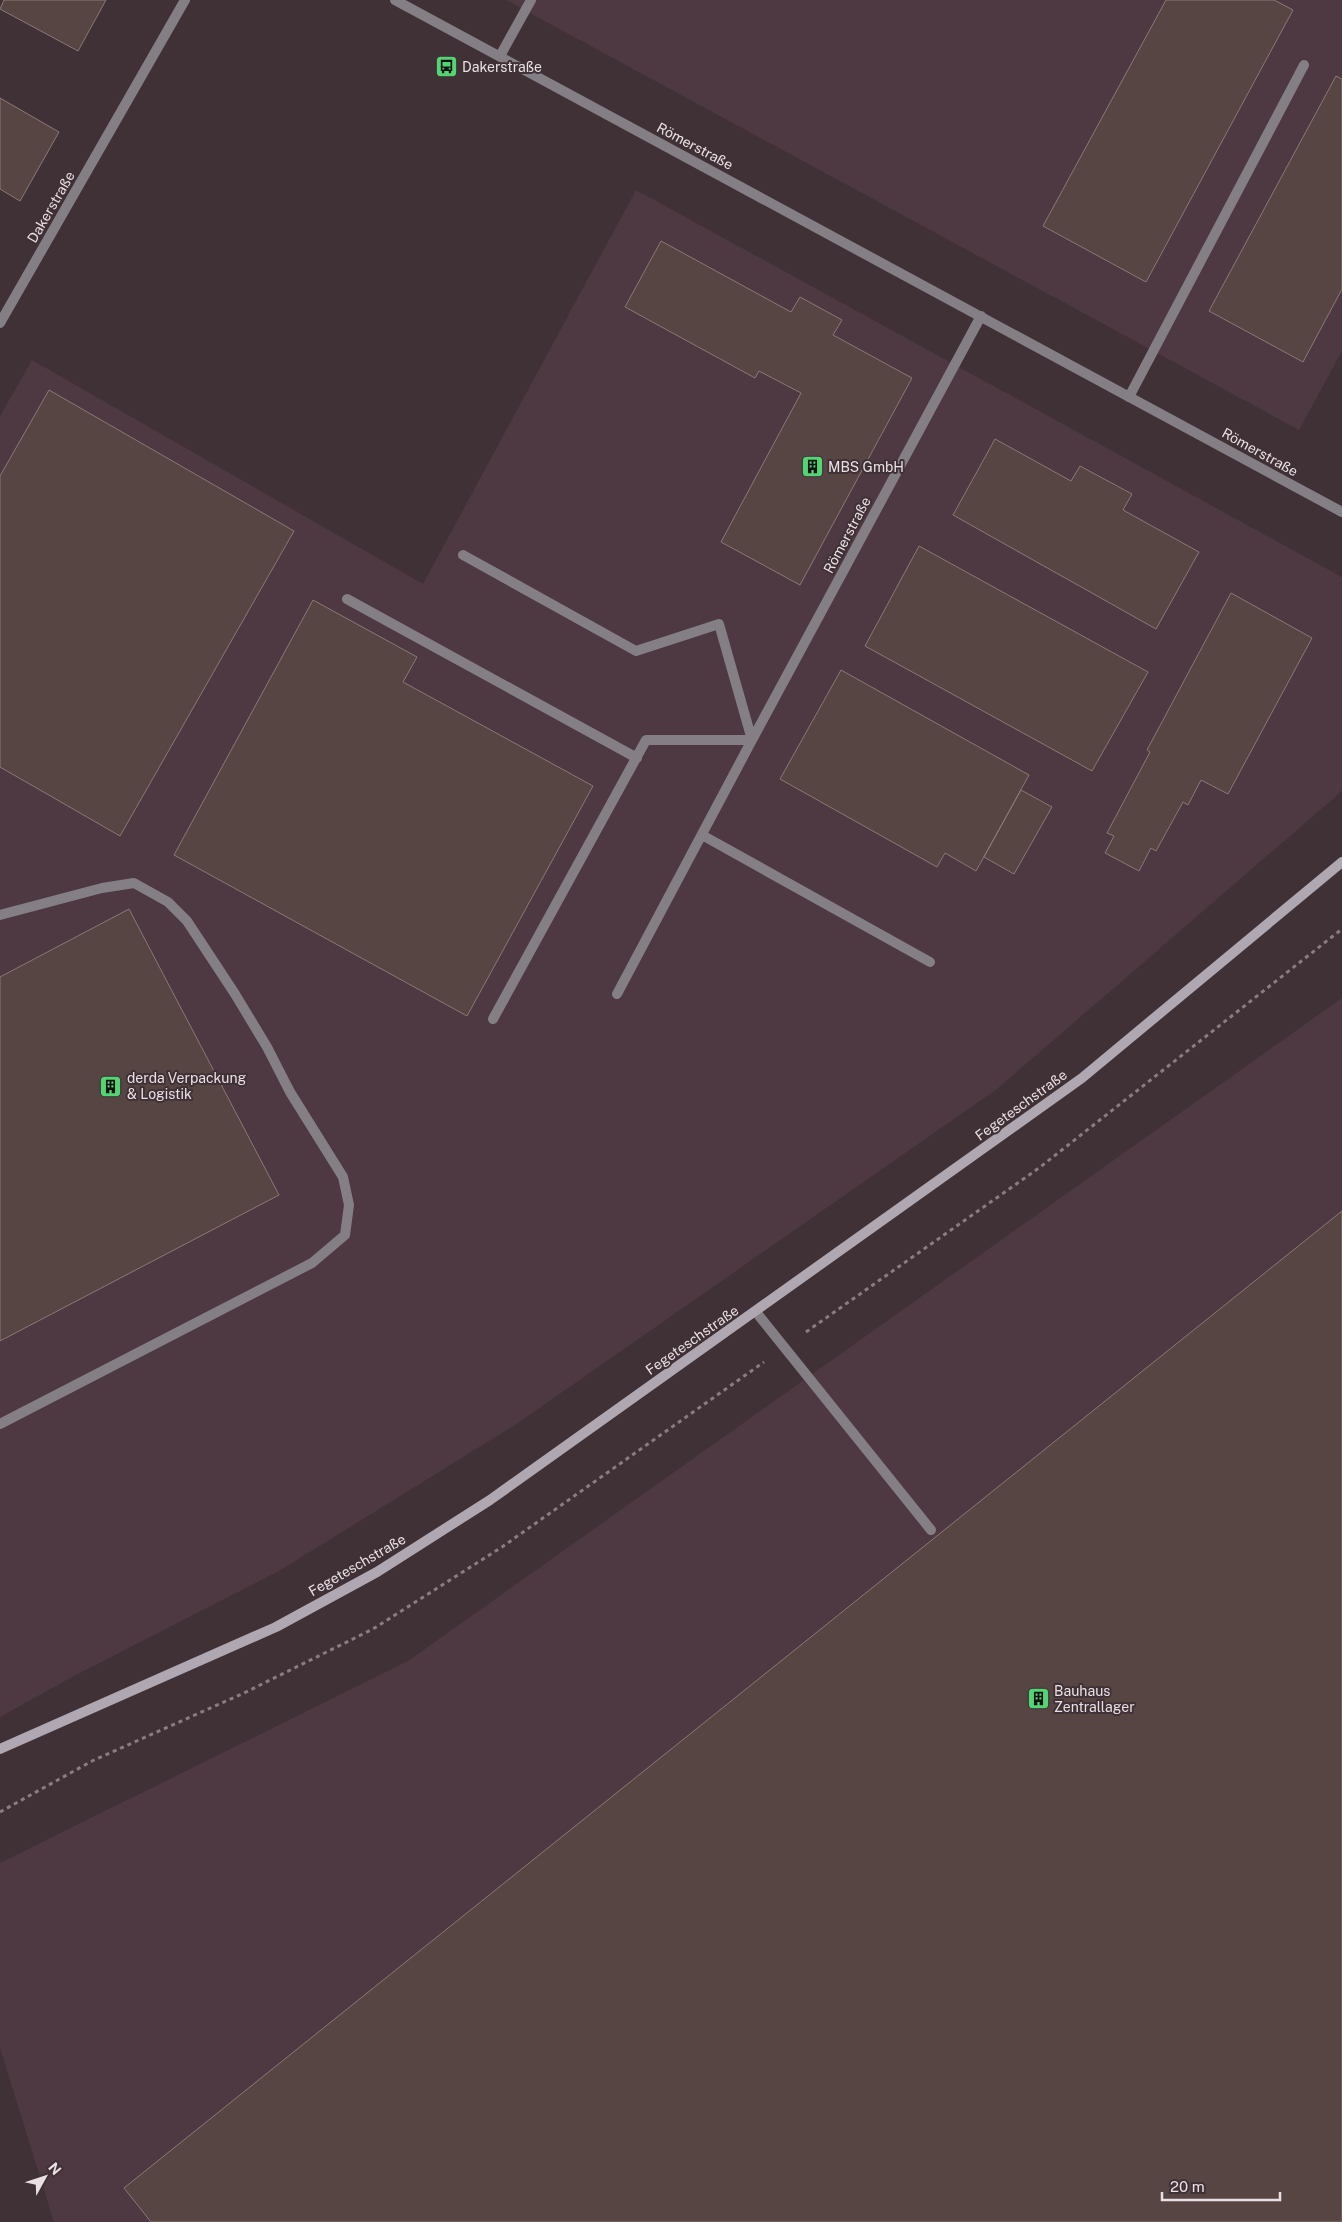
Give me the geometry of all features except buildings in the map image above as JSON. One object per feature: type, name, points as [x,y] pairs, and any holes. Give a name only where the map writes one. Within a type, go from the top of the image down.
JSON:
[{"type":"main road","name":"Fegeteschstraße","points":[[0,1749],[276,1627],[377,1572],[490,1500],[1082,1078],[1342,862]]},
{"type":"street","name":"Dakerstraße","points":[[0,323],[185,0]]},
{"type":"street","name":"Römerstraße","points":[[396,0],[1342,512]]},
{"type":"street","points":[[500,56],[530,0]]},
{"type":"street","points":[[1129,397],[1304,65]]},
{"type":"street","name":"Römerstraße","points":[[617,994],[981,316]]},
{"type":"street","points":[[463,555],[636,651],[719,624],[752,740],[646,740],[493,1019]]},
{"type":"street","points":[[347,599],[637,758]]},
{"type":"street","points":[[702,835],[930,962]]},
{"type":"street","points":[[0,915],[102,888],[134,883],[168,902],[187,921],[267,1047],[290,1092],[343,1177],[349,1205],[345,1235],[312,1263],[0,1424]]},
{"type":"street","points":[[756,1312],[931,1530]]},
{"type":"path","points":[[0,1812],[92,1762],[244,1694],[373,1629],[502,1547],[1040,1168],[1342,929]]},
{"type":"shaded area","points":[[506,0],[1342,0],[1342,351],[1299,430]]},
{"type":"shaded area","points":[[636,190],[1342,577],[1342,791],[997,1089],[515,1425],[279,1571],[72,1677],[0,1717],[0,416],[32,360],[423,584]]},
{"type":"shaded area","name":"Bauhaus Zentrallager","points":[[1342,998],[1342,2222],[54,2222],[0,2048],[0,1863],[408,1661]]},
{"type":"place","name":"Dakerstraße","points":[[446,67]]},
{"type":"place","name":"MBS GmbH","points":[[812,467]]},
{"type":"place","name":"derda Verpackung & Logistik","points":[[111,1086]]},
{"type":"place","name":"Bauhaus Zentrallager","points":[[1038,1699]]}]
